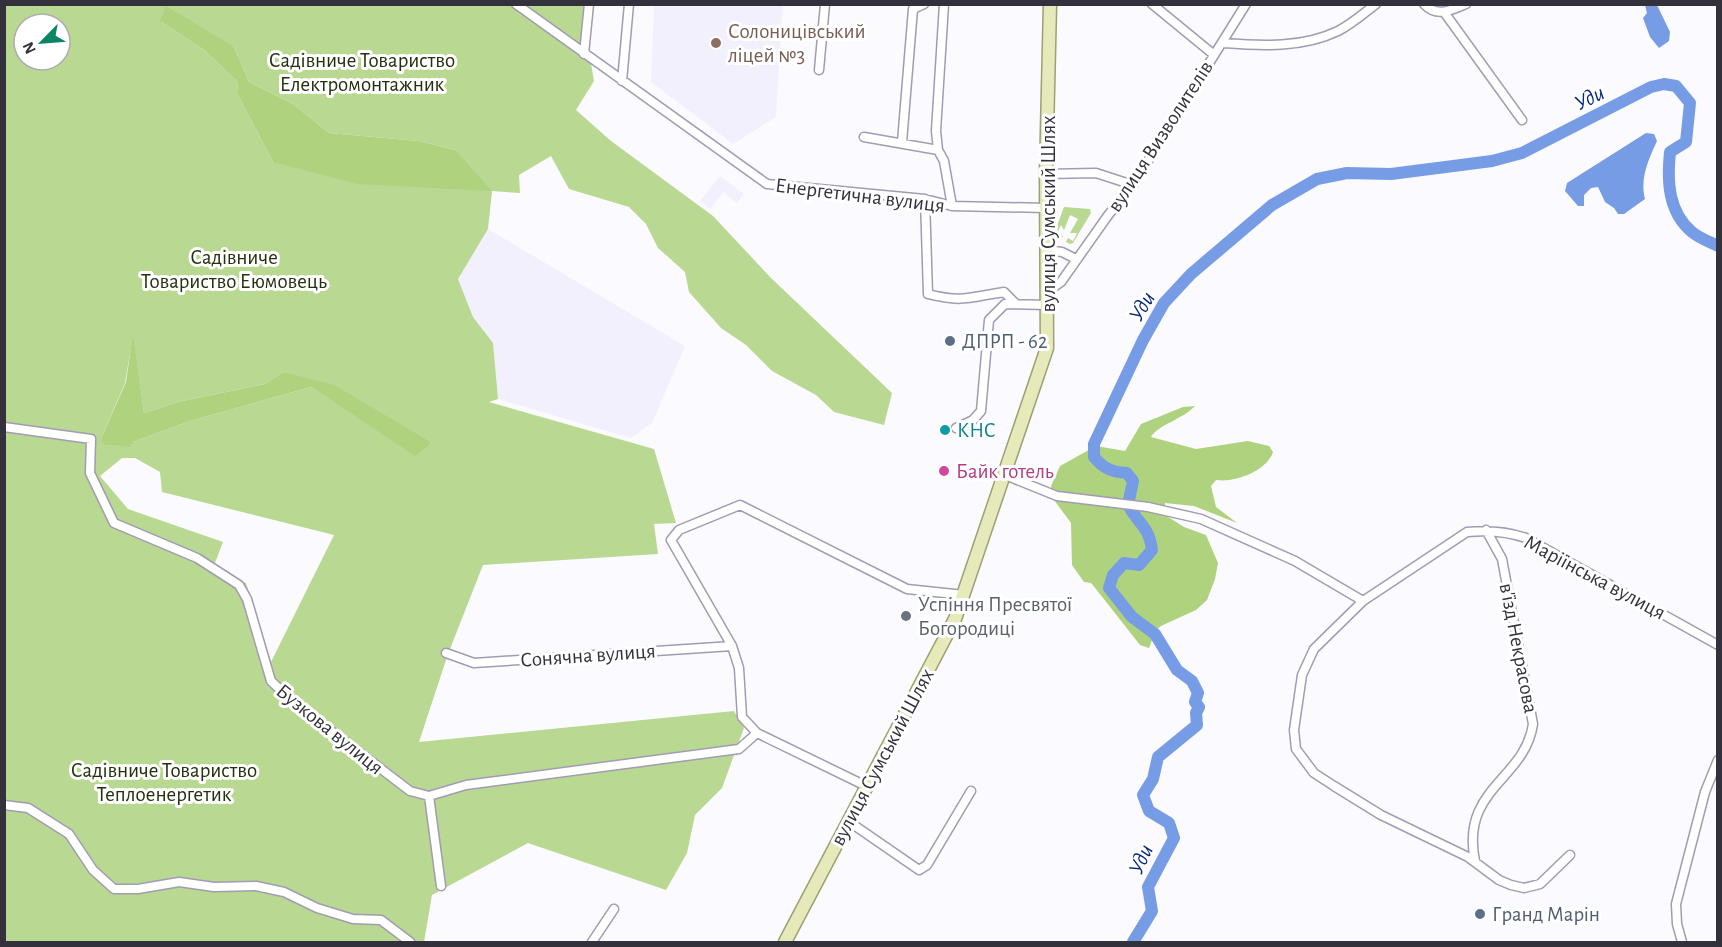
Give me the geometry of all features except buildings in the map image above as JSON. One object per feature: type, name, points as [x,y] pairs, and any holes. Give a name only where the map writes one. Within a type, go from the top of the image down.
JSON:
[{"type":"main road","name":"вулиця Сумський Шлях","points":[[785,942],[956,619],[1047,348],[1046,174],[1050,4]]},
{"type":"street","name":"Енергетична вулиця","points":[[516,4],[767,184],[925,199],[952,206],[1046,208]]},
{"type":"street","points":[[584,54],[590,4]]},
{"type":"street","points":[[622,81],[629,4]]},
{"type":"street","points":[[819,70],[825,4]]},
{"type":"street","points":[[902,142],[913,9],[924,4]]},
{"type":"street","points":[[944,4],[936,131],[938,150],[944,161],[952,206]]},
{"type":"street","points":[[1152,4],[1213,54]]},
{"type":"street","name":"вулиця Визволителів","points":[[1048,291],[1061,282],[1133,185],[1213,54],[1224,43],[1246,4]]},
{"type":"street","points":[[1224,43],[1261,46],[1314,40],[1339,31],[1376,4]]},
{"type":"street","points":[[1424,4],[1429,9],[1444,12],[1466,4]]},
{"type":"street","points":[[1444,12],[1522,120]]},
{"type":"street","points":[[864,137],[938,150]]},
{"type":"street","points":[[1046,174],[1096,173],[1133,185]]},
{"type":"street","points":[[925,199],[928,294],[951,300],[971,300],[976,296],[1004,292],[1016,303]]},
{"type":"street","points":[[1047,250],[1062,252],[1076,259]]},
{"type":"street","points":[[956,428],[973,420],[981,411],[989,320],[1005,304],[1048,305]]},
{"type":"street","name":"Бузкова вулиця","points":[[4,427],[28,433],[91,439],[90,473],[114,523],[197,558],[239,585],[247,599],[271,681],[292,701],[394,781],[410,791],[429,796]]},
{"type":"street","points":[[1005,475],[1049,494],[1148,507],[1201,519],[1295,561],[1363,601]]},
{"type":"street","points":[[866,786],[757,733],[742,717],[739,668],[732,646],[671,540],[680,531],[740,505],[907,589],[964,595]]},
{"type":"street","name":"Маріїнська вулиця","points":[[1570,855],[1547,880],[1524,888],[1499,880],[1475,861],[1381,815],[1314,773],[1296,749],[1294,730],[1307,662],[1322,639],[1363,601],[1467,532],[1486,530],[1509,532],[1526,538],[1718,645]]},
{"type":"street","name":"в'їзд Некрасова","points":[[1475,861],[1472,835],[1478,809],[1525,746],[1533,724],[1502,559],[1486,530]]},
{"type":"street","name":"Сонячна вулиця","points":[[446,653],[474,663],[732,646]]},
{"type":"street","points":[[441,886],[429,796],[466,785],[738,749],[757,733]]},
{"type":"street","points":[[1682,942],[1677,924],[1676,904],[1701,804],[1718,760]]},
{"type":"street","points":[[848,821],[919,870],[927,865],[971,791]]},
{"type":"street","points":[[4,805],[28,808],[69,834],[93,870],[114,889],[138,889],[179,882],[214,887],[265,888],[284,892],[316,908],[353,919],[381,920],[410,942]]},
{"type":"street","points":[[592,942],[614,909]]},
{"type":"shaded area","name":"Солоницівський ліцей №3","points":[[654,5],[783,5],[776,117],[733,144],[651,82]]},
{"type":"shaded area","points":[[720,176],[744,194],[737,203],[723,192],[710,209],[700,201]]},
{"type":"shaded area","points":[[488,229],[685,346],[652,423],[631,438],[498,399],[493,343],[473,317],[458,279]]},
{"type":"green space","points":[[5,5],[587,5],[586,34],[594,81],[576,110],[611,141],[713,216],[771,278],[892,393],[884,425],[834,412],[816,395],[772,371],[746,345],[721,328],[689,292],[685,272],[658,248],[646,224],[629,207],[569,189],[551,156],[519,175],[520,193],[492,191],[488,229],[458,279],[473,317],[493,343],[498,399],[489,402],[654,449],[676,523],[654,524],[658,554],[483,565],[448,654],[419,742],[734,711],[744,728],[722,788],[695,815],[687,853],[666,890],[528,843],[432,895],[424,942],[5,942]],"holes":[[[160,21],[234,47],[249,82],[293,104],[329,133],[419,141],[455,150],[273,162],[237,93],[238,82],[204,50]],[[133,336],[144,413],[178,402],[265,384],[283,372],[432,443],[415,455],[311,387],[190,421],[133,442],[101,439],[125,383]],[[122,458],[135,458],[160,472],[162,492],[334,535],[271,662],[246,583],[213,568],[223,542],[128,509],[100,476]]]},
{"type":"green space","points":[[166,6],[234,47],[249,82],[293,104],[329,133],[419,141],[455,150],[492,191],[358,184],[273,162],[237,93],[238,82],[204,50],[160,21]]},
{"type":"green space","points":[[1064,207],[1090,209],[1091,213],[1073,243],[1070,244],[1066,242],[1068,238],[1073,241],[1077,233],[1070,233],[1078,219],[1070,215],[1064,230],[1061,225],[1057,233],[1063,236],[1061,240],[1054,234]]},
{"type":"green space","points":[[133,333],[144,413],[178,402],[265,384],[283,372],[334,385],[432,443],[415,456],[311,387],[190,421],[133,442],[130,447],[104,444],[101,439],[126,382]]},
{"type":"green space","points":[[1195,406],[1159,429],[1151,437],[1196,449],[1248,441],[1269,446],[1273,452],[1270,459],[1257,470],[1232,480],[1216,480],[1211,486],[1216,507],[1237,523],[1194,506],[1165,503],[1165,515],[1184,527],[1206,535],[1218,563],[1207,600],[1196,610],[1156,630],[1149,648],[1140,645],[1091,583],[1084,582],[1072,565],[1071,523],[1054,500],[1051,486],[1060,466],[1096,446],[1125,451],[1141,424],[1183,407]]},
{"type":"water","points":[[1645,5],[1657,5],[1670,32],[1669,41],[1659,48],[1650,37],[1643,18],[1647,13]]},
{"type":"water","points":[[1646,133],[1654,134],[1657,141],[1644,177],[1645,199],[1624,214],[1618,214],[1605,202],[1598,187],[1591,188],[1584,195],[1584,206],[1578,206],[1565,191],[1567,183]]},
{"type":"waterway","name":"Уди","points":[[1133,942],[1152,911],[1148,887],[1174,838],[1169,823],[1149,811],[1143,795],[1153,779],[1158,757],[1197,725],[1196,713],[1199,707],[1195,702],[1198,693],[1192,681],[1177,670],[1155,634],[1132,617],[1109,588],[1113,575],[1124,563],[1139,565],[1152,550],[1146,530],[1128,505],[1133,481],[1127,473],[1117,472],[1101,464],[1094,457],[1094,444],[1143,340],[1164,303],[1191,274],[1272,205],[1317,179],[1347,173],[1391,174],[1492,161],[1522,153],[1651,87],[1664,84],[1676,86],[1690,103],[1686,142],[1670,152],[1669,185],[1674,206],[1684,224],[1692,232],[1718,246]]},
{"type":"place","name":"Солоницівський ліцей №3","points":[[716,43]]},
{"type":"place","name":"ДПРП - 62","points":[[950,341]]},
{"type":"place","name":"КНС","points":[[945,430]]},
{"type":"place","name":"Байк готель","points":[[944,471]]},
{"type":"place","name":"Успіння Пресвятої Богородиці","points":[[906,616]]},
{"type":"place","name":"Гранд Марін","points":[[1480,914]]},
{"type":"park label","name":"Садівниче Товариство Електромонтажник","points":[[362,72]]},
{"type":"park label","name":"Садівниче Товариство Еюмовець","points":[[234,269]]},
{"type":"park label","name":"Садівниче Товариство Теплоенергетик","points":[[164,782]]}]
